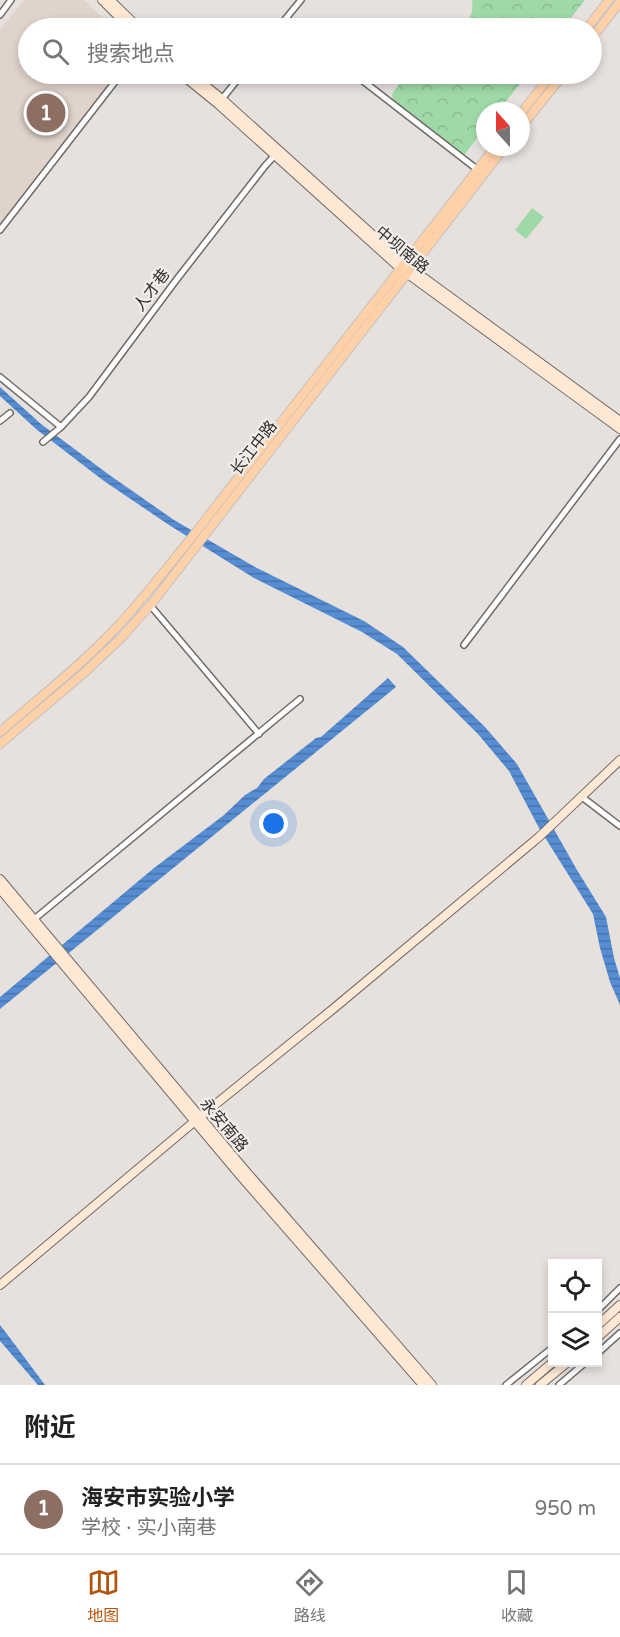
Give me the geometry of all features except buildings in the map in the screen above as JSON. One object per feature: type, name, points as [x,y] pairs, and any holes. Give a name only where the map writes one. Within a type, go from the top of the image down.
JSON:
[{"type":"main road","points":[[594,18],[609,0]]},
{"type":"main road","points":[[602,24],[620,2]]},
{"type":"main road","points":[[530,102],[544,84]]},
{"type":"main road","points":[[530,116],[556,84]]},
{"type":"main road","name":"长江中路","points":[[481,172],[490,156]]},
{"type":"main road","name":"长江中路","points":[[0,744],[84,673],[122,637],[150,605],[198,545],[406,269],[481,172],[496,156]]},
{"type":"main road","name":"长江中路","points":[[0,732],[114,630],[189,541],[406,269]]},
{"type":"street","points":[[0,15],[11,0]]},
{"type":"street","points":[[102,0],[123,18]]},
{"type":"street","points":[[110,0],[126,18]]},
{"type":"street","points":[[286,18],[300,0]]},
{"type":"street","points":[[0,230],[113,84]]},
{"type":"street","name":"中坝南路","points":[[193,84],[406,269],[620,429]]},
{"type":"street","name":"中坝南路","points":[[203,84],[406,269],[620,421]]},
{"type":"street","points":[[222,99],[234,84]]},
{"type":"street","points":[[367,84],[481,172]]},
{"type":"street","name":"人才巷","points":[[44,441],[89,397],[177,279],[279,151]]},
{"type":"street","points":[[0,377],[59,428]]},
{"type":"street","points":[[0,421],[10,412]]},
{"type":"street","points":[[464,645],[620,439]]},
{"type":"street","points":[[150,605],[260,734]]},
{"type":"street","points":[[31,922],[300,699]]},
{"type":"street","points":[[0,1285],[554,824],[620,760]]},
{"type":"street","points":[[582,797],[620,826]]},
{"type":"street","name":"永安南路","points":[[0,879],[31,922]]},
{"type":"street","name":"永安南路","points":[[0,889],[55,949],[423,1385]]},
{"type":"street","name":"永安南路","points":[[197,1119],[432,1385]]},
{"type":"street","points":[[602,1305],[620,1288]]},
{"type":"street","points":[[602,1321],[620,1305]]},
{"type":"street","points":[[602,1333],[620,1317]]},
{"type":"street","points":[[602,1348],[620,1332],[612,1324]]},
{"type":"street","points":[[506,1385],[548,1351]]},
{"type":"street","points":[[525,1385],[548,1366]]},
{"type":"street","points":[[540,1385],[562,1367]]},
{"type":"street","points":[[568,1367],[573,1374]]},
{"type":"street","points":[[559,1385],[581,1367]]},
{"type":"shaded area","points":[[24,0],[84,0],[103,18],[18,18],[18,84],[109,84],[0,227],[0,30]]},
{"type":"green space","points":[[472,0],[585,0],[571,18],[469,18]]},
{"type":"green space","points":[[400,84],[520,84],[505,102],[476,102],[476,140],[465,154],[460,153],[393,101],[392,95]]},
{"type":"green space","points":[[532,208],[544,217],[526,239],[515,230]]},
{"type":"water","points":[[0,387],[41,424],[174,520],[255,567],[364,621],[403,647],[485,727],[517,764],[606,917],[620,978],[620,1005],[610,982],[593,914],[539,828],[509,771],[478,734],[397,654],[362,632],[254,578],[169,525],[104,481],[36,429],[0,396]]},
{"type":"water","points":[[388,678],[396,687],[0,1009],[0,997],[154,868],[224,815],[245,795],[257,788],[264,779],[316,738],[321,737]]},
{"type":"water","points":[[0,1325],[45,1385],[38,1385],[0,1341]]},
{"type":"place","name":"海安市实验小学","points":[[46,113]]}]
